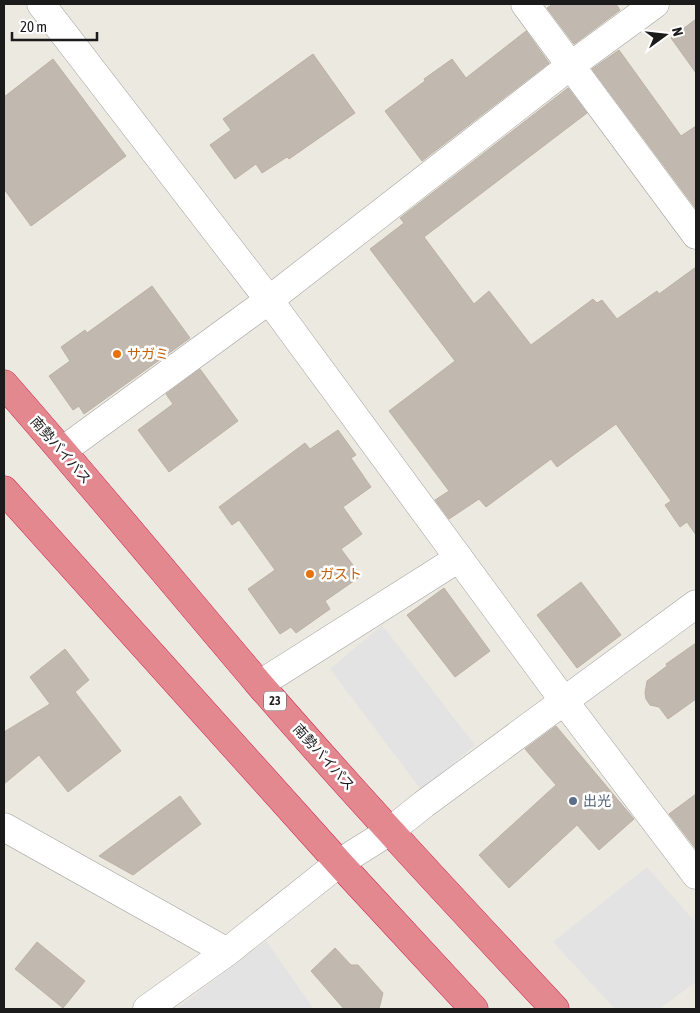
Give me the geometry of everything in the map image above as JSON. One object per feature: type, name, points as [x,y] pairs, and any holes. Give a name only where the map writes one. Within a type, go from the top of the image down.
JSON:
[{"type":"highway","name":"南勢バイパス","points":[[4,384],[260,684],[390,831],[555,1009]]},
{"type":"highway","points":[[4,490],[338,864],[474,1009]]},
{"type":"street","points":[[41,4],[269,300],[564,702],[696,876]]},
{"type":"street","points":[[525,4],[696,235]]},
{"type":"street","points":[[62,451],[269,300],[570,66],[655,4]]},
{"type":"street","points":[[260,684],[459,558]]},
{"type":"street","points":[[147,1009],[227,952],[338,864],[390,831],[696,604]]},
{"type":"street","points":[[4,827],[227,952]]},
{"type":"shaded area","points":[[382,625],[475,745],[422,791],[330,669]]},
{"type":"shaded area","points":[[647,867],[696,923],[696,982],[659,1009],[615,1009],[553,942]]},
{"type":"shaded area","points":[[266,941],[314,1009],[176,1009]]},
{"type":"building","points":[[553,4],[616,4],[620,10],[574,44],[547,8]]},
{"type":"building","points":[[696,19],[696,73],[671,38]]},
{"type":"building","points":[[526,31],[549,63],[422,161],[385,111],[452,59],[466,78]]},
{"type":"building","points":[[619,50],[681,136],[696,126],[696,209],[592,69]]},
{"type":"building","points":[[313,54],[355,113],[289,159],[287,157],[262,173],[256,164],[235,179],[210,145],[231,130],[223,119]]},
{"type":"building","points":[[53,59],[126,156],[31,226],[4,189],[4,97]]},
{"type":"building","points":[[568,88],[587,113],[424,237],[474,304],[489,291],[531,345],[593,299],[597,303],[602,300],[617,319],[657,291],[659,294],[696,267],[696,535],[687,522],[680,527],[665,505],[671,501],[616,424],[557,467],[551,459],[486,507],[479,499],[449,519],[435,500],[449,491],[389,411],[455,361],[370,249],[404,223],[400,218]]},
{"type":"building","name":"サガミ","points":[[152,286],[190,338],[84,414],[79,406],[73,410],[49,376],[70,361],[61,347],[85,330],[87,333]]},
{"type":"building","points":[[200,369],[238,421],[169,472],[138,430],[173,404],[166,394]]},
{"type":"building","points":[[338,430],[356,455],[351,458],[371,487],[343,507],[362,534],[341,549],[361,576],[325,601],[330,609],[296,633],[291,627],[280,634],[248,589],[275,570],[239,520],[232,525],[219,507],[305,443],[310,449]]},
{"type":"building","points":[[581,582],[621,635],[577,668],[537,615]]},
{"type":"building","points":[[444,588],[490,651],[455,677],[407,615]]},
{"type":"building","points":[[696,643],[696,699],[668,719],[659,707],[650,705],[646,699],[647,681],[667,666],[666,664]]},
{"type":"building","points":[[65,649],[89,680],[75,692],[121,751],[68,792],[39,755],[4,784],[4,732],[50,704],[30,677]]},
{"type":"building","points":[[556,726],[634,819],[599,850],[577,825],[509,888],[479,855],[556,785],[525,749]]},
{"type":"building","points":[[696,794],[696,849],[669,814]]},
{"type":"building","points":[[180,796],[201,824],[133,875],[99,856]]},
{"type":"building","points":[[37,942],[85,981],[63,1008],[15,969]]},
{"type":"building","points":[[335,948],[351,965],[358,965],[383,993],[379,1009],[344,1009],[311,971]]},
{"type":"place","name":"サガミ","points":[[117,354]]},
{"type":"place","name":"ガスト","points":[[310,574]]},
{"type":"place","name":"出光","points":[[573,801]]}]
